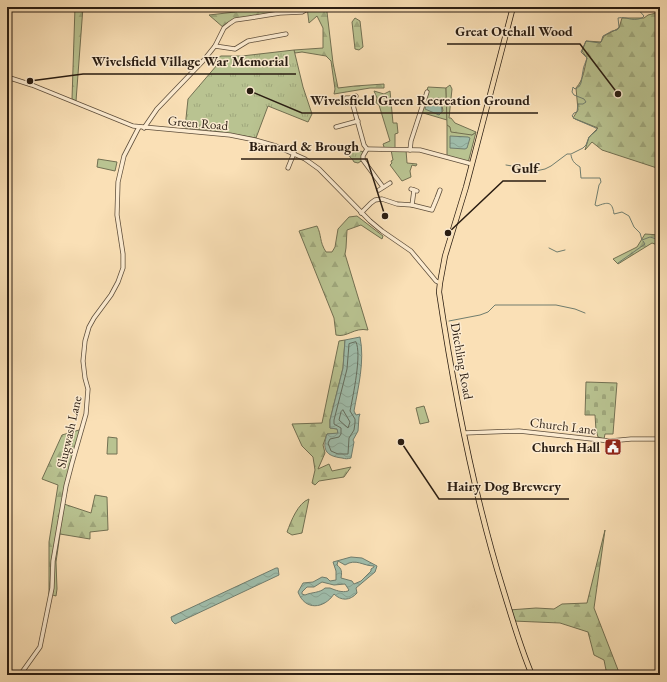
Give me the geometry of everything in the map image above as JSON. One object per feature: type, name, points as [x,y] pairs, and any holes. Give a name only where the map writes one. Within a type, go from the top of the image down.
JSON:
[{"type":"main road","name":"Ditchling Road","points":[[513,7],[457,221],[445,256],[439,292],[469,460],[488,542],[532,675]]},
{"type":"street","points":[[144,128],[157,109],[203,61],[215,46],[224,28],[235,20],[280,13],[302,12],[311,7]]},
{"type":"street","points":[[215,46],[235,49],[248,41],[286,34]]},
{"type":"street","name":"Green Road","points":[[7,77],[32,85],[120,122],[144,128],[230,135],[255,140],[305,159],[319,169],[361,213],[382,231],[411,251],[436,281],[440,283]]},
{"type":"street","points":[[410,150],[411,141],[427,92]]},
{"type":"street","points":[[420,95],[425,97]]},
{"type":"street","points":[[346,98],[356,96]]},
{"type":"street","points":[[351,98],[364,145],[367,149]]},
{"type":"street","points":[[336,127],[358,121]]},
{"type":"street","name":"Slugwash Lane","points":[[20,675],[40,647],[52,588],[53,562],[58,526],[70,470],[86,414],[88,389],[83,361],[85,340],[89,327],[111,295],[123,268],[123,254],[117,215],[118,182],[124,156],[139,127]]},
{"type":"street","points":[[367,149],[420,150],[472,164]]},
{"type":"street","points":[[367,149],[363,156],[364,160],[383,187]]},
{"type":"street","points":[[288,168],[294,154]]},
{"type":"street","points":[[379,190],[390,183]]},
{"type":"street","points":[[412,205],[414,190]]},
{"type":"street","points":[[361,213],[375,200],[382,199],[397,204],[412,205],[432,210],[440,190]]},
{"type":"street","name":"Church Lane","points":[[464,432],[519,431],[610,441],[660,439]]},
{"type":"green space","points":[[75,7],[83,7],[76,101],[72,99]]},
{"type":"green space","points":[[235,7],[245,7],[245,10],[263,7],[282,7],[283,13],[235,20],[224,28],[209,15],[235,12]]},
{"type":"green space","points":[[307,7],[324,7],[327,12],[333,63],[338,88],[384,84],[384,88],[370,88],[334,94],[335,89],[331,61],[326,56],[302,52],[295,53],[294,50],[323,48],[323,28],[317,16],[309,23]]},
{"type":"green space","points":[[660,12],[660,169],[602,150],[592,142],[585,150],[589,137],[598,128],[573,118],[578,110],[576,88],[582,77],[587,58],[582,51],[586,41],[601,42],[604,36],[619,28],[622,18],[644,18],[648,15]]},
{"type":"green space","points":[[355,18],[360,21],[363,47],[359,50],[355,49],[352,22]]},
{"type":"green space","points":[[294,50],[303,87],[312,114],[308,122],[268,106],[256,138],[185,128],[188,99],[217,65],[217,58],[221,56],[242,56]]},
{"type":"green space","points":[[450,85],[452,89],[449,118],[451,118],[455,123],[476,132],[472,135],[451,132],[450,127],[447,125],[446,88]]},
{"type":"green space","points":[[428,87],[446,88],[447,120],[420,112]],"holes":[[[428,100],[441,100],[443,111],[440,112],[425,108]]]},
{"type":"green space","points":[[374,91],[384,94],[390,91],[393,123],[397,123],[398,133],[395,134],[395,150],[406,150],[407,163],[417,164],[416,166],[412,165],[410,171],[411,177],[402,181],[390,165],[392,163],[391,161],[393,160],[391,150],[385,150],[383,144],[390,141],[379,105],[376,103],[377,98]]},
{"type":"green space","points":[[447,125],[472,135],[476,132],[468,163],[447,156]]},
{"type":"green space","points":[[349,149],[365,152],[363,160],[358,163],[354,162],[343,150]]},
{"type":"green space","points":[[98,159],[117,162],[115,171],[97,167]]},
{"type":"green space","points":[[357,216],[383,236],[382,239],[361,225],[347,230],[345,254],[368,330],[363,329],[340,336],[336,335],[334,318],[299,231],[317,226],[322,245],[326,252],[332,252],[335,247],[338,229],[349,217]]},
{"type":"green space","points":[[645,234],[660,235],[660,246],[652,243],[618,264],[613,259],[637,247]]},
{"type":"green space","points":[[345,340],[343,368],[330,420],[330,428],[338,429],[338,434],[327,434],[323,445],[325,453],[318,469],[329,464],[332,471],[351,467],[344,477],[319,481],[315,485],[312,483],[315,470],[313,457],[302,446],[292,424],[322,423],[339,341]]},
{"type":"green space","points":[[586,382],[617,383],[613,434],[605,434],[604,439],[598,437],[595,415],[585,415]]},
{"type":"green space","points":[[424,406],[429,422],[420,424],[416,408]]},
{"type":"green space","points":[[82,430],[72,463],[64,504],[91,513],[95,495],[107,497],[108,530],[90,532],[90,539],[60,534],[56,562],[56,596],[49,594],[49,542],[58,485],[42,479],[62,435]]},
{"type":"green space","points":[[108,437],[117,438],[117,454],[107,454]]},
{"type":"green space","points":[[309,499],[302,533],[292,535],[287,532],[293,518],[301,504]]},
{"type":"green space","points":[[605,530],[594,608],[620,675],[607,675],[604,660],[594,655],[588,632],[560,623],[513,621],[509,610],[536,608],[554,609],[562,604],[587,603]]},
{"type":"water","points":[[439,98],[441,100],[442,112],[439,115],[425,109],[428,100]]},
{"type":"water","points":[[450,136],[470,138],[467,148],[450,148]]},
{"type":"water","points":[[360,337],[362,355],[354,411],[356,415],[360,414],[358,431],[353,440],[354,442],[351,458],[346,459],[332,456],[326,451],[325,444],[327,434],[338,433],[337,429],[330,428],[330,420],[343,368],[345,340]]},
{"type":"water","points":[[351,557],[362,558],[377,566],[375,572],[356,588],[357,593],[351,598],[343,599],[334,594],[325,603],[320,605],[310,605],[305,602],[298,592],[303,583],[313,582],[322,577],[327,578],[330,581],[336,580],[336,571],[333,562]],"holes":[[[338,561],[345,565],[356,562],[374,567],[361,581],[354,584],[352,581],[341,578],[342,574],[337,565]],[[322,582],[334,585],[345,584],[349,590],[343,592],[325,588],[318,592],[305,595],[302,594],[307,587],[314,587]]]},
{"type":"water","points":[[278,568],[279,575],[175,624],[172,621],[171,617]]},
{"type":"waterway","points":[[506,165],[518,167],[531,172],[545,169],[567,154],[571,154],[586,145],[589,137],[597,130],[596,128],[575,119],[572,116],[577,112],[578,104],[583,104],[586,102],[584,99],[574,95],[572,92],[573,87],[575,89],[578,88],[581,84],[583,68],[587,58],[581,52],[586,41],[600,43],[603,36],[617,30],[619,27],[618,18],[642,18],[644,16],[636,7]]},
{"type":"waterway","points":[[571,155],[574,162],[580,167],[581,178],[600,178],[601,182],[595,205],[597,206],[607,203],[611,205],[614,214],[622,212],[629,216],[634,227],[640,233],[642,240],[650,237],[660,240]]},
{"type":"waterway","points":[[618,263],[645,244],[643,241]]},
{"type":"waterway","points":[[549,248],[557,252],[565,250]]},
{"type":"waterway","points":[[449,321],[480,315],[488,312],[495,305],[556,305],[585,313]]},
{"type":"place","name":"Wivelsfield Village War Memorial","points":[[30,81]]},
{"type":"place","name":"Wivelsfield Green Recreation Ground","points":[[250,91]]},
{"type":"place","name":"Great Otehall Wood","points":[[618,94]]},
{"type":"place","name":"Barnard & Brough","points":[[385,216]]},
{"type":"place","name":"Gulf","points":[[448,233]]},
{"type":"place","name":"Hairy Dog Brewery","points":[[401,442]]},
{"type":"place","name":"Church Hall","points":[[613,447]]}]
